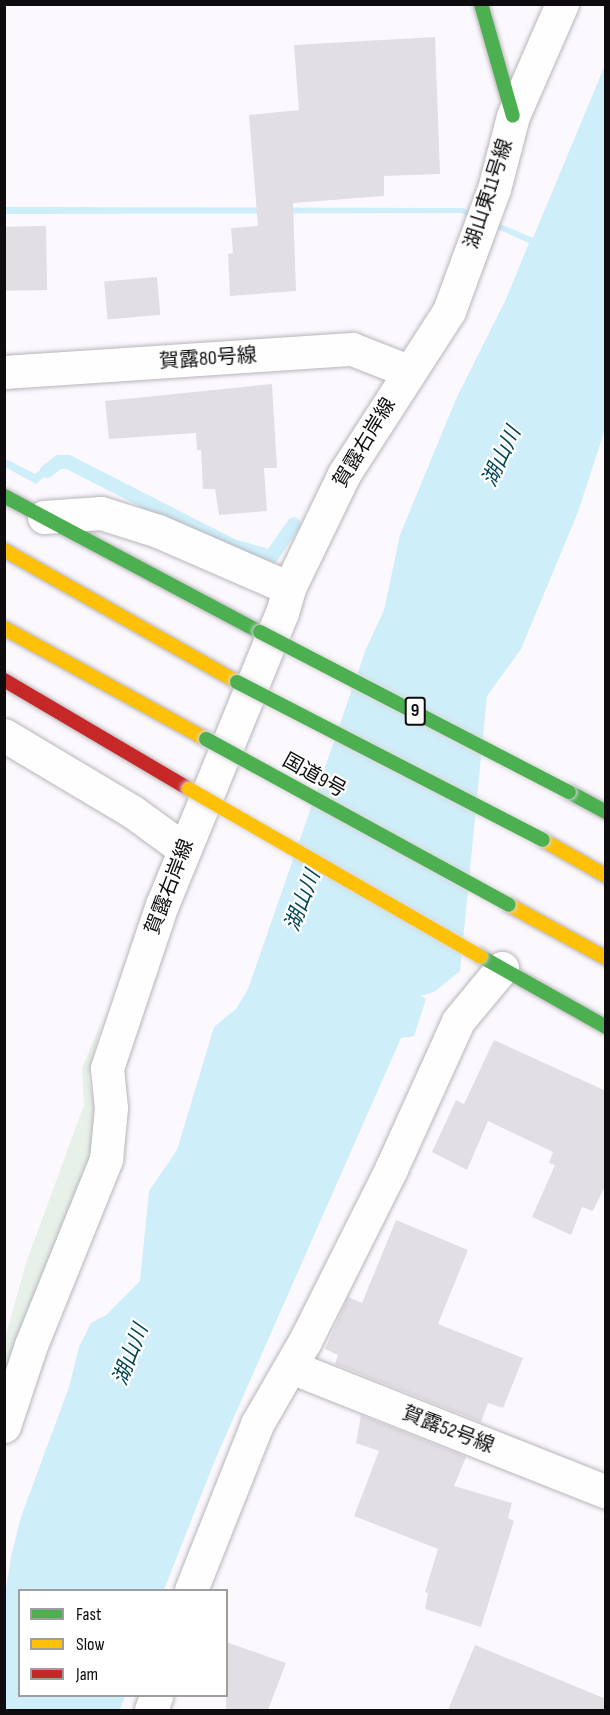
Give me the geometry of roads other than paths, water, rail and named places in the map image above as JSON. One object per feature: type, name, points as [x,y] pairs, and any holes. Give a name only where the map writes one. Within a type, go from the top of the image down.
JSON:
[{"type":"main road","name":"湖山東11号線","points":[[481,4],[513,116]]},
{"type":"main road","name":"9","points":[[4,496],[260,633],[606,812]]},
{"type":"main road","points":[[4,550],[237,682],[543,840],[606,876]]},
{"type":"main road","name":"国道9号","points":[[4,628],[606,958]]},
{"type":"main road","points":[[4,680],[189,789],[606,1027]]},
{"type":"street","points":[[513,116],[562,4]]},
{"type":"street","name":"湖山東11号線","points":[[408,371],[449,311],[494,189],[513,116]]},
{"type":"street","name":"賀露80号線","points":[[4,372],[352,349],[408,371]]},
{"type":"street","name":"賀露右岸線","points":[[4,1426],[31,1345],[106,1159],[111,1108],[107,1068],[184,849],[282,613],[289,588],[344,474],[408,371]]},
{"type":"street","points":[[44,517],[101,513],[158,531],[289,588]]},
{"type":"street","points":[[4,735],[133,812],[184,849]]},
{"type":"street","points":[[191,1589],[257,1425],[291,1367],[391,1169],[458,1021],[491,962]]},
{"type":"street","name":"賀露52号線","points":[[291,1367],[606,1492]]},
{"type":"water","name":"湖山川","points":[[605,65],[605,429],[578,512],[521,649],[487,696],[460,971],[434,992],[421,996],[426,999],[414,1036],[401,1038],[215,1460],[164,1589],[18,1589],[18,1697],[125,1697],[120,1710],[5,1710],[5,1595],[11,1557],[21,1517],[69,1387],[79,1347],[91,1323],[106,1315],[140,1281],[149,1191],[177,1150],[214,1027],[236,1009],[248,989],[366,649],[384,610],[400,535],[456,399],[506,299],[529,243],[461,213],[5,214],[4,207],[463,208],[533,238]]},
{"type":"water","points":[[4,458],[35,474],[56,459],[63,460],[36,484],[5,467]]},
{"type":"waterway","points":[[47,471],[59,462],[68,462],[233,546],[271,557],[294,524]]}]
